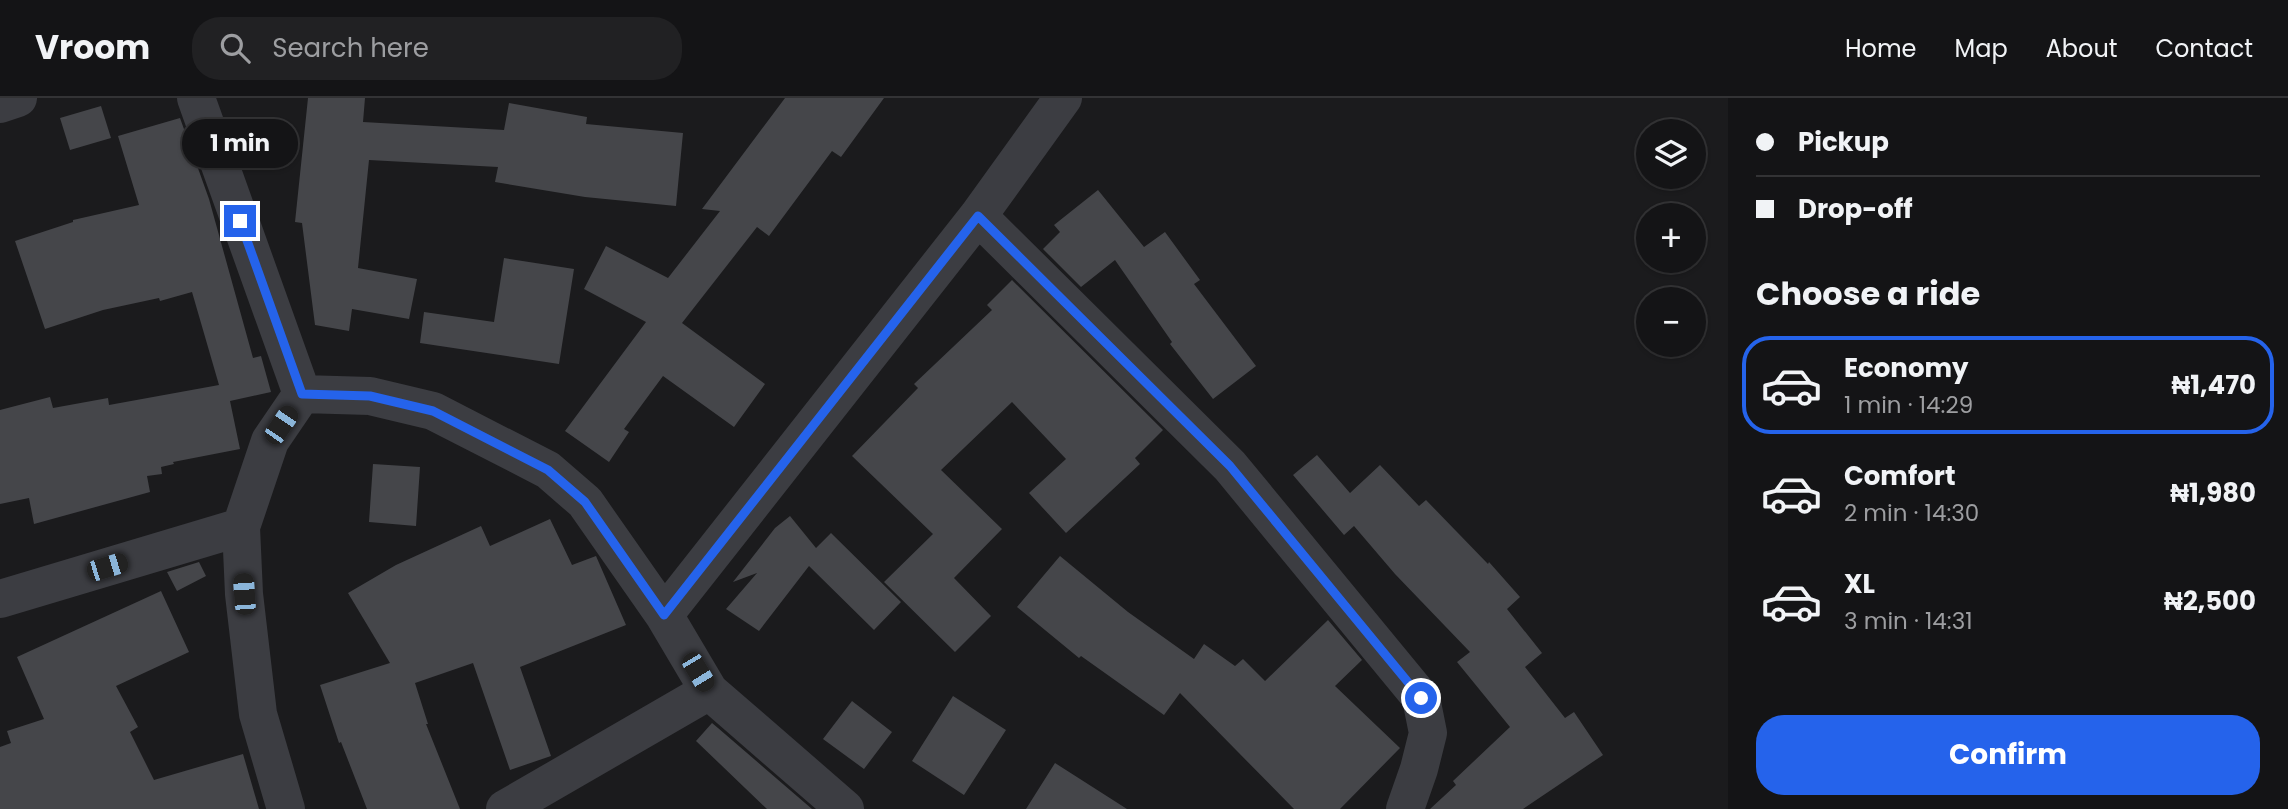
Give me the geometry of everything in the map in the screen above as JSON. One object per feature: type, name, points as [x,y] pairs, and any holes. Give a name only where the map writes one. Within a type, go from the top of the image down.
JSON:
[{"type":"street","points":[[0,104],[18,98]]},
{"type":"street","points":[[196,98],[302,394]]},
{"type":"street","points":[[664,615],[978,216],[1063,98]]},
{"type":"street","points":[[978,216],[1230,466],[1421,698],[1428,733],[1405,809]]},
{"type":"street","points":[[286,809],[258,714],[244,594],[241,527],[270,441],[302,394]]},
{"type":"street","points":[[302,394],[370,396],[433,411],[548,470],[585,502],[664,615],[709,691],[845,809]]},
{"type":"street","points":[[0,599],[241,527]]},
{"type":"street","points":[[505,809],[709,691]]},
{"type":"building","points":[[308,98],[365,98],[363,122],[504,130],[509,103],[587,117],[586,124],[683,133],[676,206],[585,197],[495,182],[498,167],[369,160],[358,268],[417,279],[409,319],[352,309],[349,331],[315,325],[302,223],[295,222]]},
{"type":"building","points":[[785,98],[884,98],[841,157],[832,151],[769,236],[757,227],[682,323],[765,384],[734,427],[663,376],[624,429],[629,432],[609,462],[565,431],[646,322],[584,289],[606,246],[668,278],[720,211],[702,209]]},
{"type":"building","points":[[101,106],[111,138],[70,150],[60,118]]},
{"type":"building","points":[[180,118],[209,199],[253,358],[261,356],[271,392],[230,401],[240,449],[173,462],[174,464],[161,467],[162,474],[147,476],[150,492],[34,524],[29,498],[0,504],[0,410],[50,397],[53,408],[108,398],[109,405],[219,385],[192,292],[160,301],[159,298],[103,310],[45,329],[15,241],[73,220],[139,205],[118,136]]},
{"type":"building","points":[[1098,190],[1144,247],[1165,232],[1200,280],[1194,284],[1256,366],[1213,399],[1170,344],[1172,342],[1115,260],[1081,287],[1043,249],[1060,232],[1054,225]]},
{"type":"building","points":[[504,258],[574,269],[559,364],[420,343],[424,312],[494,322]]},
{"type":"building","points":[[1012,280],[1163,430],[1135,458],[1140,464],[1066,533],[1029,493],[1066,459],[1012,402],[941,470],[1002,529],[954,578],[991,616],[955,652],[884,582],[933,534],[852,456],[918,388],[914,384],[992,310],[987,305]]},
{"type":"building","points":[[1317,455],[1350,493],[1380,465],[1419,506],[1426,500],[1488,564],[1489,562],[1520,597],[1507,609],[1542,653],[1525,667],[1565,718],[1574,712],[1603,755],[1523,809],[1430,809],[1456,785],[1453,781],[1510,727],[1457,662],[1470,652],[1395,574],[1354,526],[1344,535],[1293,475]]},
{"type":"building","points":[[373,464],[420,467],[416,526],[369,522]]},
{"type":"building","points":[[790,516],[816,548],[831,533],[901,602],[874,630],[809,566],[759,631],[726,609],[757,573],[733,582],[775,528]]},
{"type":"building","points":[[550,519],[572,565],[596,556],[626,625],[520,667],[551,756],[510,770],[473,663],[415,683],[426,724],[460,809],[367,809],[341,742],[339,743],[320,685],[390,663],[348,593],[396,565],[481,526],[490,546]]},
{"type":"building","points":[[1060,556],[1128,612],[1194,659],[1204,644],[1235,666],[1243,659],[1265,681],[1328,620],[1362,660],[1335,686],[1400,748],[1340,809],[1294,809],[1180,693],[1164,715],[1081,656],[1079,658],[1017,607]]},
{"type":"building","points":[[199,562],[206,576],[177,591],[167,572]]},
{"type":"building","points":[[161,591],[189,652],[116,686],[138,727],[130,732],[154,780],[243,754],[259,809],[0,809],[0,747],[11,743],[7,731],[44,719],[17,657]]},
{"type":"building","points":[[953,696],[1006,730],[964,795],[912,761]]},
{"type":"building","points":[[852,701],[892,732],[864,769],[823,739]]},
{"type":"building","points":[[712,723],[812,809],[767,809],[696,741]]},
{"type":"building","points":[[1055,763],[1127,809],[1026,809]]},
{"type":"route","points":[[240,221],[302,394],[370,396],[433,411],[548,470],[585,502],[664,615],[978,216],[1230,466],[1421,698]]}]
